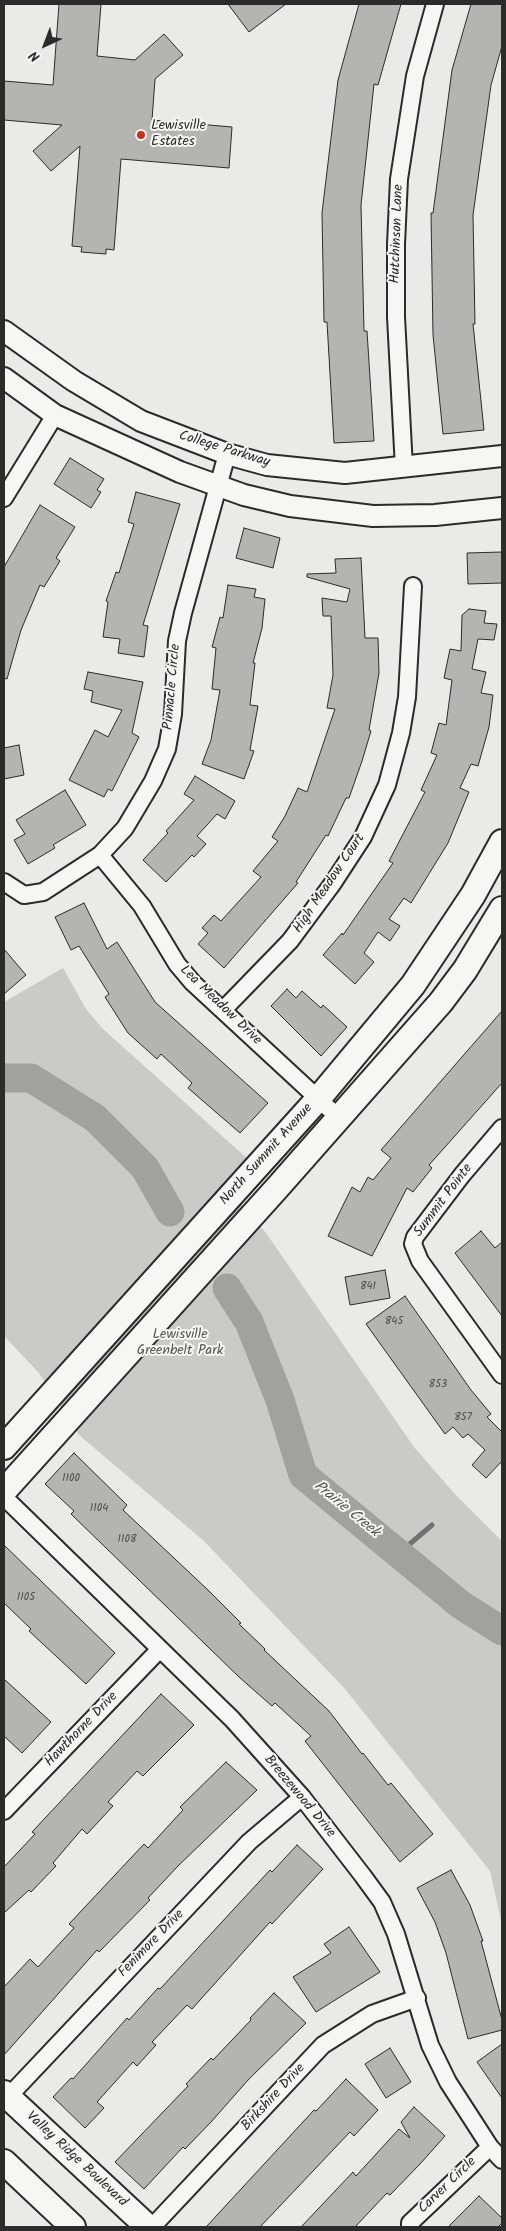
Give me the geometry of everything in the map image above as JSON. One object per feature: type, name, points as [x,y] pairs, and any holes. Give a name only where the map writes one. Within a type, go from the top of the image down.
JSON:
[{"type":"main road","name":"North Summit Avenue","points":[[4,1447],[318,1099],[413,984],[468,902],[502,843]]},
{"type":"main road","points":[[4,1491],[441,1002],[465,970],[502,909]]},
{"type":"main road","name":"Valley Ridge Boulevard","points":[[6,2095],[150,2227]]},
{"type":"main road","points":[[4,2162],[73,2227]]},
{"type":"street","name":"Hutchinson Lane","points":[[404,468],[396,317],[396,244],[400,179],[415,76],[435,4]]},
{"type":"street","name":"College Parkway","points":[[4,331],[74,381],[141,421],[227,454],[267,465],[345,473],[502,456]]},
{"type":"street","points":[[4,378],[55,415],[216,486],[290,506],[374,516],[435,515],[502,508]]},
{"type":"street","points":[[4,498],[55,415]]},
{"type":"street","name":"Pinnacle Circle","points":[[4,882],[24,895],[43,892],[100,855],[125,828],[139,806],[167,749],[173,714],[177,641],[182,613],[216,486],[227,454]]},
{"type":"street","name":"High Meadow Court","points":[[223,1010],[290,941],[333,883],[363,837],[387,785],[401,733],[407,697],[412,586]]},
{"type":"street","name":"Lea Meadow Drive","points":[[100,855],[142,906],[177,964],[193,983],[339,1118]]},
{"type":"street","name":"Summit Pointe","points":[[502,1128],[446,1195],[415,1237],[413,1244],[420,1261],[502,1375]]},
{"type":"street","name":"Breezewood Drive","points":[[4,1497],[232,1719],[302,1797],[382,1902],[396,1934],[430,2045],[448,2082],[490,2147],[502,2160]]},
{"type":"street","name":"Hawthorne Drive","points":[[4,1810],[160,1649]]},
{"type":"street","name":"Fenimore Drive","points":[[6,2095],[249,1842],[302,1797]]},
{"type":"street","name":"Birkshire Drive","points":[[150,2227],[323,2045],[372,2014],[417,1998]]},
{"type":"street","name":"Carver Circle","points":[[410,2227],[410,2223],[490,2147]]},
{"type":"green space","name":"Lewisville Greenbelt Park","points":[[63,968],[86,1009],[102,1028],[250,1161],[227,1187],[266,1233],[414,1447],[453,1492],[502,1541],[502,1925],[490,1871],[345,1689],[204,1541],[79,1435],[39,1373],[4,1336],[4,1002]]},
{"type":"building","name":"Lewisville Estates","points":[[59,4],[101,4],[97,56],[135,60],[164,34],[183,55],[155,79],[152,120],[232,127],[229,168],[121,159],[114,250],[106,249],[106,254],[81,252],[82,247],[72,246],[80,146],[51,171],[33,151],[62,125],[4,120],[4,81],[53,85]]},
{"type":"building","points":[[228,4],[286,4],[249,32]]},
{"type":"building","points":[[359,4],[401,4],[378,85],[374,84],[361,205],[364,331],[367,331],[374,441],[334,443],[327,322],[324,322],[322,213],[338,80]]},
{"type":"building","points":[[471,4],[502,4],[502,46],[491,85],[473,215],[475,324],[473,324],[484,430],[443,434],[433,335],[431,213],[433,213],[452,70]]},
{"type":"building","points":[[70,458],[104,479],[97,490],[101,492],[91,508],[54,484]]},
{"type":"building","points":[[136,492],[180,504],[143,625],[148,626],[144,657],[118,653],[120,639],[103,637],[108,602],[106,601],[116,572],[119,573],[134,524],[128,522]]},
{"type":"building","points":[[40,505],[75,527],[56,558],[60,561],[44,587],[40,585],[21,630],[7,679],[4,678],[4,567]]},
{"type":"building","points":[[244,528],[280,538],[273,568],[236,558]]},
{"type":"building","points":[[502,552],[502,583],[468,584],[467,553]]},
{"type":"building","points":[[361,558],[365,638],[378,638],[379,673],[369,730],[371,731],[362,761],[349,798],[346,798],[328,836],[326,835],[296,882],[298,883],[224,968],[198,944],[208,933],[202,928],[214,915],[221,921],[261,877],[253,871],[278,841],[272,837],[285,816],[298,788],[307,792],[335,709],[327,708],[333,675],[331,616],[323,616],[322,598],[347,602],[350,589],[307,577],[307,574],[336,573],[335,559]]},
{"type":"building","points":[[228,585],[256,589],[254,597],[265,599],[262,628],[253,663],[255,663],[250,705],[258,706],[250,750],[254,751],[244,779],[202,764],[211,740],[220,690],[212,689],[216,648],[212,647],[220,617],[223,618]]},
{"type":"building","points":[[469,609],[486,611],[484,623],[497,624],[494,640],[478,639],[472,669],[486,672],[481,693],[493,695],[489,727],[478,766],[471,764],[460,788],[469,792],[448,843],[411,903],[404,898],[389,919],[400,926],[390,941],[378,932],[364,953],[374,962],[355,984],[323,955],[342,933],[343,935],[393,863],[389,861],[425,792],[421,790],[437,755],[431,753],[439,723],[446,725],[452,680],[444,678],[450,649],[461,651],[462,615]]},
{"type":"building","points":[[88,672],[143,682],[132,733],[139,737],[112,791],[108,789],[104,797],[69,780],[95,730],[108,737],[122,710],[91,702],[93,691],[84,689]]},
{"type":"building","points":[[19,745],[24,775],[4,779],[4,748]]},
{"type":"building","points":[[195,776],[235,801],[225,819],[217,814],[197,836],[206,844],[194,857],[192,855],[166,882],[143,860],[168,833],[166,831],[194,800],[184,794]]},
{"type":"building","points":[[65,790],[86,825],[53,845],[55,848],[28,864],[14,840],[25,834],[16,820]]},
{"type":"building","points":[[84,903],[107,949],[117,942],[155,1002],[268,1103],[240,1133],[188,1088],[192,1083],[161,1054],[157,1059],[128,1033],[105,997],[109,994],[79,946],[71,950],[55,917]]},
{"type":"building","points":[[4,949],[26,975],[4,994]]},
{"type":"building","points":[[287,989],[296,998],[302,991],[321,1008],[323,1005],[347,1027],[321,1056],[271,1006]]},
{"type":"building","points":[[502,1011],[502,1083],[429,1165],[432,1168],[413,1192],[407,1188],[372,1256],[328,1236],[352,1187],[360,1192],[368,1177],[373,1180],[391,1158],[381,1150]]},
{"type":"building","points":[[481,1231],[495,1248],[502,1242],[502,1316],[455,1253]]},
{"type":"building","points":[[385,1270],[390,1298],[350,1305],[345,1277]]},
{"type":"building","points":[[405,1296],[471,1390],[491,1414],[487,1417],[502,1432],[502,1461],[486,1478],[472,1465],[485,1450],[468,1434],[463,1438],[453,1427],[445,1434],[366,1324]]},
{"type":"building","points":[[74,1453],[127,1505],[123,1510],[209,1591],[241,1623],[239,1624],[264,1650],[329,1711],[388,1785],[391,1783],[433,1834],[400,1862],[305,1741],[311,1736],[275,1703],[272,1706],[239,1677],[71,1514],[74,1511],[45,1484]]},
{"type":"building","points":[[4,1545],[115,1653],[86,1684],[29,1631],[31,1629],[4,1603]]},
{"type":"building","points":[[4,1679],[51,1722],[22,1753],[4,1736]]},
{"type":"building","points":[[161,1694],[194,1725],[143,1776],[137,1771],[108,1802],[113,1806],[87,1834],[82,1829],[53,1863],[56,1866],[31,1892],[29,1890],[4,1913],[4,1867],[35,1834],[32,1832]]},
{"type":"building","points":[[226,1762],[257,1790],[178,1866],[148,1898],[150,1900],[99,1952],[97,1950],[4,2055],[4,1987],[30,1959],[38,1967],[74,1928],[69,1924],[144,1844],[148,1848],[183,1810],[180,1807]]},
{"type":"building","points":[[297,1845],[323,1869],[272,1924],[270,1922],[192,2009],[187,2005],[152,2042],[156,2045],[137,2066],[133,2062],[97,2102],[104,2108],[85,2128],[53,2097],[71,2078],[73,2079],[127,2018],[129,2020],[158,1988],[160,1989],[270,1870],[272,1872]]},
{"type":"building","points":[[451,1870],[470,1905],[483,1941],[481,1941],[502,2020],[502,2030],[468,2039],[446,1953],[435,1922],[417,1888]]},
{"type":"building","points":[[349,1927],[380,1972],[316,2012],[293,1977],[331,1953],[324,1944]]},
{"type":"building","points":[[274,1993],[306,2023],[249,2079],[211,2122],[185,2149],[183,2147],[144,2189],[115,2162],[188,2086],[186,2084],[211,2058],[213,2060],[251,2020],[250,2018]]},
{"type":"building","points":[[502,2044],[502,2098],[477,2062]]},
{"type":"building","points":[[390,2048],[411,2082],[386,2098],[365,2064]]},
{"type":"building","points":[[346,2079],[378,2110],[354,2136],[350,2132],[260,2227],[206,2227],[314,2110],[316,2111]]},
{"type":"building","points":[[414,2107],[445,2136],[420,2164],[390,2195],[387,2193],[355,2227],[301,2227],[353,2172],[356,2176],[399,2129],[410,2138],[401,2122]]},
{"type":"building","points":[[479,2196],[502,2218],[502,2223],[498,2227],[448,2227]]},
{"type":"waterway","name":"Prairie Creek","points":[[4,1078],[31,1078],[95,1118],[145,1168],[170,1212]]},
{"type":"waterway","name":"Prairie Creek","points":[[227,1288],[249,1322],[280,1400],[303,1475],[461,1605],[502,1631]]},
{"type":"waterway","points":[[398,1554],[432,1525]]},
{"type":"place","name":"Lewisville Estates","points":[[141,135]]}]
